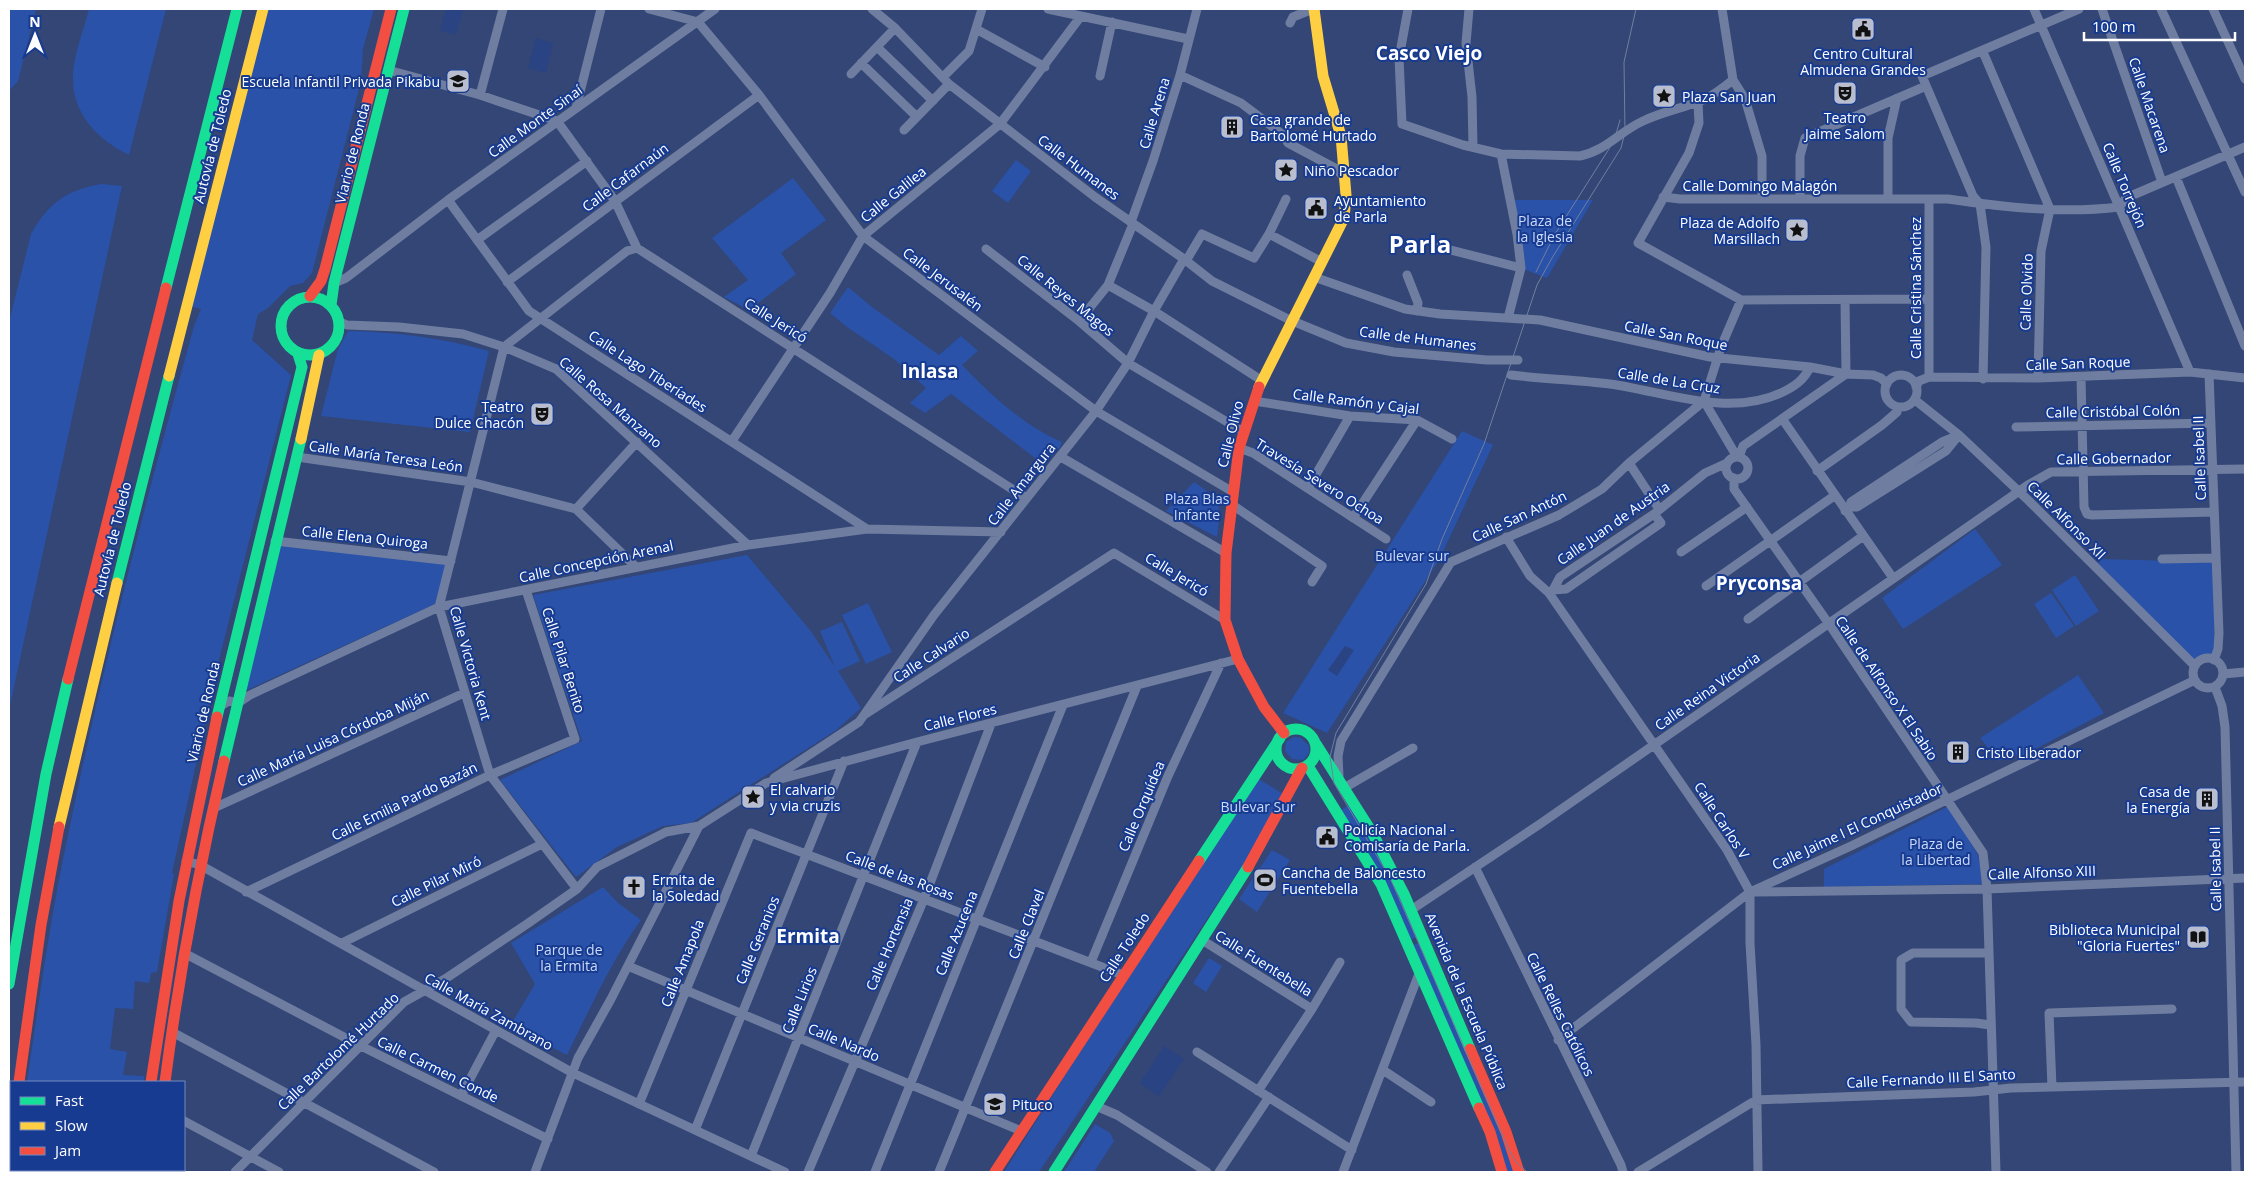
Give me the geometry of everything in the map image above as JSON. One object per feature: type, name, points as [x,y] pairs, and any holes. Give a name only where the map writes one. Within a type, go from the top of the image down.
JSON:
[{"type":"main road","name":"Autovía de Toledo","points":[[9,984],[22,898],[46,774],[85,610],[237,9]]},
{"type":"main road","name":"Autovía de Toledo","points":[[19,1081],[31,990],[54,854],[91,688],[263,9]]},
{"type":"main road","name":"Viario de Ronda","points":[[310,296],[321,281],[325,269],[391,9]]},
{"type":"main road","name":"Viario de Ronda","points":[[331,304],[334,282],[404,9]]},
{"type":"main road","name":"Calle Olivo","points":[[1282,736],[1238,659],[1225,620],[1226,552],[1239,448],[1260,380],[1344,218],[1346,194],[1341,136],[1323,76],[1313,9]]},
{"type":"main road","points":[[165,1081],[184,953],[200,865],[275,541],[297,457],[319,355],[335,340],[338,332],[338,322],[331,304],[310,296],[297,299],[287,307],[281,318],[280,331],[289,348],[298,354],[308,356],[319,355]]},
{"type":"main road","name":"Viario de Ronda","points":[[151,1081],[159,1016],[186,861],[219,707],[302,367],[298,354]]},
{"type":"main road","points":[[1054,1172],[1252,861],[1305,767],[1314,758],[1316,744],[1313,738],[1304,730],[1297,729],[1282,736],[1277,752],[1280,761],[1289,768],[1305,767]]},
{"type":"main road","name":"Calle Toledo","points":[[995,1172],[1282,736]]},
{"type":"main road","name":"Avenida de la Escuela Pública","points":[[1316,744],[1373,834],[1411,910],[1506,1132],[1519,1172]]},
{"type":"main road","points":[[1305,767],[1381,884],[1490,1132],[1502,1172]]},
{"type":"street","points":[[480,95],[503,9]]},
{"type":"street","points":[[576,108],[601,9]]},
{"type":"street","points":[[650,9],[698,22]]},
{"type":"street","name":"Calle Monte Sinaí","points":[[334,282],[346,278],[448,200],[715,9]]},
{"type":"street","name":"Calle Humanes","points":[[872,9],[894,28],[946,80],[1000,124],[1132,223],[1212,281],[1290,320]]},
{"type":"street","points":[[904,130],[933,100],[969,51],[982,9]]},
{"type":"street","points":[[1048,9],[1188,38]]},
{"type":"street","name":"Calle Arena","points":[[1079,321],[1108,284],[1132,223],[1154,162],[1197,9]]},
{"type":"street","points":[[1290,23],[1293,17],[1313,9]]},
{"type":"street","points":[[1408,9],[1399,58],[1402,124],[1463,145],[1501,154],[1580,156],[1588,154],[1605,147],[1648,118],[1673,108],[1698,102],[1733,80]]},
{"type":"street","points":[[1469,9],[1466,43],[1470,78],[1473,147]]},
{"type":"street","points":[[1722,9],[1733,80],[1745,99],[1762,156],[1762,199]]},
{"type":"street","name":"Calle Torrejón","points":[[2034,9],[2190,372]]},
{"type":"street","points":[[1983,379],[1986,247],[1980,204],[1973,196],[1922,76],[2079,9]]},
{"type":"street","name":"Calle Macarena","points":[[2102,9],[2162,182]]},
{"type":"street","points":[[2161,9],[2245,192]]},
{"type":"street","points":[[2213,9],[2245,79]]},
{"type":"street","name":"Calle Galilea","points":[[732,441],[830,293],[862,236],[1000,124],[1045,67],[1081,16]]},
{"type":"street","name":"Calle Jerusalén","points":[[698,22],[759,95],[862,236],[1096,412],[1233,492]]},
{"type":"street","points":[[1100,76],[1112,22]]},
{"type":"street","points":[[850,74],[894,28]]},
{"type":"street","points":[[976,29],[1045,67]]},
{"type":"street","points":[[877,47],[933,100]]},
{"type":"street","points":[[1982,52],[2050,209]]},
{"type":"street","points":[[861,63],[916,117]]},
{"type":"street","points":[[388,70],[480,95],[557,121],[615,201],[636,248],[627,251],[504,346]]},
{"type":"street","points":[[1180,75],[1241,103],[1282,134],[1288,143],[1334,168],[1344,177]]},
{"type":"street","points":[[1800,199],[1800,156],[1805,138],[1926,86]]},
{"type":"street","name":"Calle Cafarnaún","points":[[508,282],[759,95]]},
{"type":"street","points":[[1888,199],[1888,138],[1896,98]]},
{"type":"street","points":[[1698,102],[1699,122],[1689,153],[1638,243],[1741,300],[1928,300]]},
{"type":"street","points":[[2119,207],[2126,198],[2245,148]]},
{"type":"street","points":[[1314,277],[1405,309],[1440,314],[1508,318],[1521,268],[1517,234],[1501,154]]},
{"type":"street","points":[[477,240],[587,162]]},
{"type":"street","points":[[2176,177],[2245,346]]},
{"type":"street","name":"Calle Domingo Malagón","points":[[1663,197],[1680,199],[1948,199],[1980,204],[2089,211],[2119,207]]},
{"type":"street","points":[[1286,199],[1269,234],[1322,262]]},
{"type":"street","name":"Calle Cristina Sánchez","points":[[1929,199],[1929,377]]},
{"type":"street","name":"Calle Lago Tiberíades","points":[[448,200],[529,311],[867,529]]},
{"type":"street","name":"Calle Olvido","points":[[2038,378],[2041,251],[2050,209]]},
{"type":"street","name":"Calle Amargura","points":[[864,715],[934,615],[1096,412],[1128,363],[1154,311],[1202,234],[1254,258],[1269,234]]},
{"type":"street","points":[[1439,247],[1521,268]]},
{"type":"street","name":"Calle Jericó","points":[[636,248],[1026,498]]},
{"type":"street","name":"Calle Reyes Magos","points":[[986,249],[1079,321],[1128,363]]},
{"type":"street","points":[[1407,275],[1418,303],[1417,311]]},
{"type":"street","points":[[1108,284],[1154,311],[1260,380]]},
{"type":"street","points":[[1741,300],[1718,358],[1704,401],[1738,457],[1746,463],[1747,471],[1742,477],[1734,478],[1727,473],[1727,463],[1738,457],[1743,446],[1846,374],[1846,300]]},
{"type":"street","name":"Calle San Roque","points":[[1508,318],[1532,319],[1718,358],[1810,367],[1846,374],[1873,375],[1881,378],[1887,384]]},
{"type":"street","name":"Calle de Humanes","points":[[1290,320],[1346,343],[1394,352],[1487,360],[1518,360]]},
{"type":"street","name":"Calle Rosa Manzano","points":[[338,322],[347,325],[400,327],[463,334],[504,346],[556,368],[748,545]]},
{"type":"street","name":"Calle Victoria Kent","points":[[504,346],[439,608],[490,775],[577,889]]},
{"type":"street","points":[[1128,363],[1244,432]]},
{"type":"street","name":"Calle de La Cruz","points":[[1511,375],[1610,384],[1704,401],[1742,404],[1770,398],[1792,387],[1805,378],[1810,367]]},
{"type":"street","name":"Calle San Roque","points":[[1929,377],[1983,379],[2038,378],[2190,372],[2245,378]]},
{"type":"street","name":"Calle Isabel II","points":[[2209,374],[2219,633],[2218,649],[2214,660]]},
{"type":"street","points":[[1916,387],[1906,376],[1895,377],[1887,384],[1888,400],[1897,407],[1907,406],[1915,400],[1918,381],[1929,377]]},
{"type":"street","points":[[2081,377],[2084,507],[2087,514],[2214,512]]},
{"type":"street","name":"Calle Alfonso XII","points":[[1915,400],[1959,435],[2017,490],[2195,666]]},
{"type":"street","name":"Calle Ramón y Cajal","points":[[1254,401],[1350,416],[1417,420],[1452,439]]},
{"type":"street","name":"Calle San Antón","points":[[1342,783],[1338,756],[1341,741],[1451,562],[1559,515],[1602,489],[1629,463],[1704,401]]},
{"type":"street","points":[[1817,471],[1882,425],[1896,412],[1897,407]]},
{"type":"street","points":[[1308,488],[1350,416]]},
{"type":"street","points":[[1353,518],[1417,420]]},
{"type":"street","points":[[1782,420],[1834,496],[1848,509],[1863,536],[1893,578]]},
{"type":"street","name":"Calle Cristóbal Colón","points":[[2016,427],[2211,423]]},
{"type":"street","points":[[1848,509],[1857,507],[1946,451],[1959,435]]},
{"type":"street","points":[[635,566],[576,509],[637,442]]},
{"type":"street","name":"Travesía Severo Ochoa","points":[[1239,448],[1253,453],[1386,539]]},
{"type":"street","name":"Calle María Teresa León","points":[[297,457],[471,482],[576,509]]},
{"type":"street","points":[[1061,457],[1226,552]]},
{"type":"street","points":[[1629,463],[1657,512]]},
{"type":"street","name":"Calle Juan de Austria","points":[[1551,592],[1560,577],[1657,512],[1705,474],[1727,463]]},
{"type":"street","name":"Calle Gobernador","points":[[2017,490],[2051,472],[2245,469]]},
{"type":"street","name":"Calle de Alfonso X El Sabio","points":[[1734,478],[1734,489],[1769,542],[1829,624],[1983,853],[1987,888],[1996,1172]]},
{"type":"street","name":"Calle Reina Victoria","points":[[1411,910],[1829,624],[2017,490]]},
{"type":"street","points":[[1706,586],[1834,496]]},
{"type":"street","points":[[1231,504],[1322,566],[1312,582]]},
{"type":"street","points":[[1681,552],[1747,507]]},
{"type":"street","name":"Calle Juan de Austria","points":[[1551,592],[1566,589],[1661,523],[1657,512]]},
{"type":"street","name":"Calle Concepción Arenal","points":[[219,707],[229,701],[238,703],[250,695],[439,608],[635,566],[748,545],[867,529],[1001,532]]},
{"type":"street","points":[[1748,618],[1863,536]]},
{"type":"street","name":"Calle Carlos V","points":[[1506,537],[1530,576],[1551,592],[1727,850],[1750,892],[1750,943],[1756,1045],[1758,1172]]},
{"type":"street","name":"Calle Elena Quiroga","points":[[275,541],[451,561]]},
{"type":"street","name":"Calle Jericó","points":[[1114,553],[1225,620]]},
{"type":"street","name":"Calle Calvario","points":[[766,783],[858,722],[864,715],[1114,553]]},
{"type":"street","points":[[2162,559],[2216,558]]},
{"type":"street","name":"Calle Pilar Benito","points":[[526,590],[575,739]]},
{"type":"street","points":[[2205,658],[2214,660],[2221,666],[2222,679],[2215,687],[2206,688],[2195,680],[2193,676],[2195,666],[2205,658]]},
{"type":"street","name":"Calle Flores","points":[[699,826],[766,783],[1238,659]]},
{"type":"street","name":"Calle Orquídea","points":[[1091,962],[1168,776],[1221,663]]},
{"type":"street","points":[[2223,674],[2245,672]]},
{"type":"street","name":"Calle Jaime I El Conquistador","points":[[1558,1040],[1750,892],[2195,680]]},
{"type":"street","name":"Calle Clavel","points":[[939,1172],[1137,686]]},
{"type":"street","name":"Calle Isabel II","points":[[2215,687],[2224,716],[2236,1172]]},
{"type":"street","name":"Calle María Luisa Córdoba Miján","points":[[214,808],[464,693]]},
{"type":"street","name":"Calle Azucena","points":[[875,1172],[1063,705]]},
{"type":"street","name":"Calle Hortensia","points":[[808,1172],[924,899],[990,724]]},
{"type":"street","name":"Calle Emilia Pardo Bazán","points":[[246,892],[490,775],[575,739]]},
{"type":"street","name":"Calle Lirios","points":[[751,1156],[917,742]]},
{"type":"street","points":[[1342,783],[1413,748]]},
{"type":"street","name":"Calle Geranios","points":[[695,1130],[844,761]]},
{"type":"street","points":[[535,1172],[585,1045],[628,966],[699,826]]},
{"type":"street","name":"Calle Bartolomé Hurtado","points":[[235,1172],[404,1002],[454,974],[577,889],[597,867],[666,832],[699,826]]},
{"type":"street","name":"Calle de las Rosas","points":[[751,833],[1123,975]]},
{"type":"street","name":"Calle Amapola","points":[[639,1104],[751,833]]},
{"type":"street","name":"Calle Pilar Miró","points":[[342,943],[542,844]]},
{"type":"street","name":"Calle María Zambrano","points":[[186,861],[200,865],[573,1073],[785,1172]]},
{"type":"street","name":"Calle Relles Católicos","points":[[1475,867],[1623,1172]]},
{"type":"street","name":"Calle Alfonso XIII","points":[[1750,892],[1987,888],[2245,878]]},
{"type":"street","name":"Calle Fuentebella","points":[[1202,940],[1312,1010]]},
{"type":"street","name":"Calle Carmen Conde","points":[[184,953],[361,1046],[548,1139]]},
{"type":"street","points":[[1988,953],[1913,953],[1902,960],[1902,1009],[1911,1022],[1976,1022],[1990,1025]]},
{"type":"street","name":"Calle Fuentebella","points":[[1258,1090],[1312,1010],[1340,962]]},
{"type":"street","name":"Calle Nardo","points":[[628,966],[1021,1131]]},
{"type":"street","points":[[1342,1172],[1420,971]]},
{"type":"street","points":[[2052,1087],[2049,1013],[2172,1009]]},
{"type":"street","points":[[461,1096],[496,1030]]},
{"type":"street","points":[[172,1032],[303,1104],[434,1172]]},
{"type":"street","points":[[1197,1052],[1352,1150]]},
{"type":"street","points":[[1383,1070],[1432,1102]]},
{"type":"street","name":"Calle Fernando III El Santo","points":[[1638,1172],[1756,1100],[1974,1092],[2052,1087],[2245,1082]]},
{"type":"street","points":[[1219,1172],[1269,1097]]},
{"type":"street","points":[[1096,1106],[1117,1115],[1207,1172]]},
{"type":"street","points":[[185,1122],[279,1172]]},
{"type":"green space","points":[[9,9],[36,9],[18,81],[9,91]]},
{"type":"green space","points":[[89,9],[166,9],[129,155],[107,142],[97,133],[82,114],[77,103],[73,69]]},
{"type":"green space","points":[[267,9],[374,9],[363,49],[361,81],[312,273],[303,283],[290,286],[268,308],[258,314],[252,340],[291,375],[218,664],[172,873],[174,874],[157,972],[151,973],[149,983],[135,981],[133,1009],[115,1008],[110,1049],[127,1052],[123,1075],[144,1076],[144,1081],[27,1081],[55,900],[95,711],[159,454],[194,326],[201,309],[187,305]]},
{"type":"green space","points":[[1016,160],[1031,171],[1008,203],[992,191]]},
{"type":"green space","points":[[793,178],[826,220],[781,253],[796,274],[749,310],[724,297],[748,280],[712,238]]},
{"type":"green space","points":[[101,184],[122,186],[9,710],[9,322],[31,234],[37,223],[52,206],[68,194]]},
{"type":"green space","name":"Plaza de la Iglesia","points":[[1510,200],[1593,200],[1547,278],[1521,268]]},
{"type":"green space","points":[[848,287],[872,307],[939,355],[961,336],[978,351],[962,365],[1008,408],[1034,427],[1062,442],[1060,447],[1045,462],[1039,461],[951,394],[925,413],[910,403],[926,388],[894,359],[830,313]]},
{"type":"green space","points":[[348,331],[419,337],[489,351],[470,432],[321,416],[338,349]]},
{"type":"green space","name":"Bulevar sur","points":[[1462,431],[1493,445],[1439,560],[1327,733],[1283,713]]},
{"type":"green space","name":"Plaza Blas Infante","points":[[1194,482],[1216,500],[1219,510],[1217,537],[1166,511]]},
{"type":"green space","points":[[1975,529],[2002,565],[1903,629],[1882,598]]},
{"type":"green space","points":[[274,545],[448,564],[435,604],[234,696]]},
{"type":"green space","points":[[747,555],[810,630],[835,667],[820,631],[842,622],[860,661],[838,671],[861,708],[835,731],[691,823],[663,826],[617,847],[576,877],[500,780],[582,741],[533,595]]},
{"type":"green space","points":[[2101,559],[2213,562],[2215,656],[2203,656],[2195,662],[2097,565]]},
{"type":"green space","points":[[2075,575],[2099,611],[2076,626],[2052,590]]},
{"type":"green space","points":[[2051,593],[2074,626],[2056,638],[2034,604]]},
{"type":"green space","points":[[868,603],[892,652],[866,664],[842,615]]},
{"type":"green space","points":[[2078,675],[2104,713],[2020,757],[2014,754],[1999,761],[1980,738]]},
{"type":"green space","points":[[1294,737],[1301,738],[1309,746],[1309,753],[1303,760],[1292,759],[1285,751],[1286,742]]},
{"type":"green space","name":"Bulevar Sur","points":[[1254,776],[1288,797],[1039,1172],[1004,1172]]},
{"type":"green space","points":[[1349,805],[1372,841],[1419,936],[1410,940],[1341,810]]},
{"type":"green space","name":"Plaza de la Libertad","points":[[1949,806],[1978,855],[1984,884],[1824,887],[1824,869]]},
{"type":"green space","name":"Cancha de Baloncesto Fuentebella","points":[[1272,850],[1290,860],[1257,912],[1239,899]]},
{"type":"green space","name":"Parque de la Ermita","points":[[603,887],[617,902],[641,920],[610,969],[567,1055],[510,1026],[535,984],[511,943]]},
{"type":"green space","points":[[1421,942],[1506,1137],[1516,1172],[1506,1172],[1413,945]]},
{"type":"green space","points":[[1209,958],[1222,966],[1206,992],[1193,983]]},
{"type":"green space","points":[[1095,1124],[1110,1133],[1114,1141],[1094,1172],[1064,1172]]},
{"type":"green space","points":[[19,1171],[134,1171],[134,1172]]},
{"type":"shaded area","points":[[446,9],[463,9],[456,35],[440,31]]},
{"type":"shaded area","points":[[536,38],[553,43],[546,73],[528,68]]},
{"type":"shaded area","points":[[1345,646],[1354,650],[1337,676],[1328,670]]},
{"type":"shaded area","points":[[1164,1046],[1184,1059],[1159,1096],[1140,1083]]},
{"type":"tram line","points":[[1527,1172],[1516,1162],[1509,1150],[1391,880],[1334,783],[1330,757],[1336,733],[1426,584],[1442,539],[1484,444],[1537,285],[1621,148],[1625,132],[1624,62],[1636,9]]},
{"type":"tram line","points":[[1536,272],[1555,234],[1614,141],[1620,120]]},
{"type":"traffic: fast","points":[[166,288],[237,9]]},
{"type":"traffic: fast","points":[[331,305],[334,283],[404,9]]},
{"type":"traffic: fast","points":[[304,297],[316,297],[331,305],[339,320],[339,326],[339,332],[331,347],[316,355],[304,355],[289,347],[281,332],[281,320],[289,305],[304,297]]},
{"type":"traffic: fast","points":[[217,717],[302,367],[298,354]]},
{"type":"traffic: fast","points":[[117,583],[169,376]]},
{"type":"traffic: fast","points":[[224,761],[301,439]]},
{"type":"traffic: fast","points":[[9,984],[46,774],[68,679]]},
{"type":"traffic: fast","points":[[1296,729],[1310,735],[1316,749],[1310,763],[1296,769],[1282,763],[1276,749],[1282,735],[1296,729]]},
{"type":"traffic: fast","points":[[1199,861],[1280,738]]},
{"type":"traffic: fast","points":[[1316,744],[1373,834],[1404,894],[1470,1049]]},
{"type":"traffic: fast","points":[[1308,766],[1381,884],[1479,1108]]},
{"type":"traffic: fast","points":[[1054,1172],[1248,867]]},
{"type":"traffic: fast","points":[[9,1172],[10,1160]]},
{"type":"traffic: slow","points":[[169,376],[263,9]]},
{"type":"traffic: slow","points":[[1259,387],[1344,218],[1346,195],[1341,136],[1323,76],[1314,9]]},
{"type":"traffic: slow","points":[[301,439],[319,355]]},
{"type":"traffic: slow","points":[[59,827],[117,583]]},
{"type":"traffic: jam","points":[[310,296],[321,281],[325,269],[391,9]]},
{"type":"traffic: jam","points":[[68,679],[166,288]]},
{"type":"traffic: jam","points":[[1259,387],[1239,448],[1226,553],[1225,620],[1238,659],[1264,707],[1284,733]]},
{"type":"traffic: jam","points":[[151,1081],[179,901],[217,717]]},
{"type":"traffic: jam","points":[[165,1081],[190,921],[224,761]]},
{"type":"traffic: jam","points":[[1248,867],[1302,768]]},
{"type":"traffic: jam","points":[[19,1081],[41,925],[59,827]]},
{"type":"traffic: jam","points":[[995,1172],[1199,861]]},
{"type":"traffic: jam","points":[[1470,1049],[1506,1132],[1519,1172]]},
{"type":"traffic: jam","points":[[1479,1108],[1490,1132],[1502,1172]]},
{"type":"place","name":"Centro Cultural Almudena Grandes","points":[[1863,29]]},
{"type":"place","name":"Escuela Infantil Privada Pikabu","points":[[458,81]]},
{"type":"place","name":"Teatro Jaime Salom","points":[[1845,93]]},
{"type":"place","name":"Plaza San Juan","points":[[1664,96]]},
{"type":"place","name":"Casa grande de Bartolomé Hurtado","points":[[1232,127]]},
{"type":"place","name":"Niño Pescador","points":[[1286,170]]},
{"type":"place","name":"Ayuntamiento de Parla","points":[[1316,208]]},
{"type":"place","name":"Plaza de Adolfo Marsillach","points":[[1797,230]]},
{"type":"place","name":"Teatro Dulce Chacón","points":[[542,414]]},
{"type":"place","name":"Cristo Liberador","points":[[1958,752]]},
{"type":"place","name":"El calvario y via cruzis","points":[[753,797]]},
{"type":"place","name":"Casa de la Energía","points":[[2207,799]]},
{"type":"place","name":"Policía Nacional - Comisaría de Parla.","points":[[1327,837]]},
{"type":"place","name":"Cancha de Baloncesto Fuentebella","points":[[1265,880]]},
{"type":"place","name":"Ermita de la Soledad","points":[[634,887]]},
{"type":"place","name":"Biblioteca Municipal \"Gloria Fuertes\"","points":[[2198,937]]},
{"type":"place","name":"Pituco","points":[[995,1104]]},
{"type":"district","name":"Casco Viejo","points":[[1429,53]]},
{"type":"district","name":"Parla","points":[[1420,243]]},
{"type":"district","name":"Inlasa","points":[[930,371]]},
{"type":"district","name":"Pryconsa","points":[[1759,583]]},
{"type":"district","name":"Ermita","points":[[808,936]]}]
